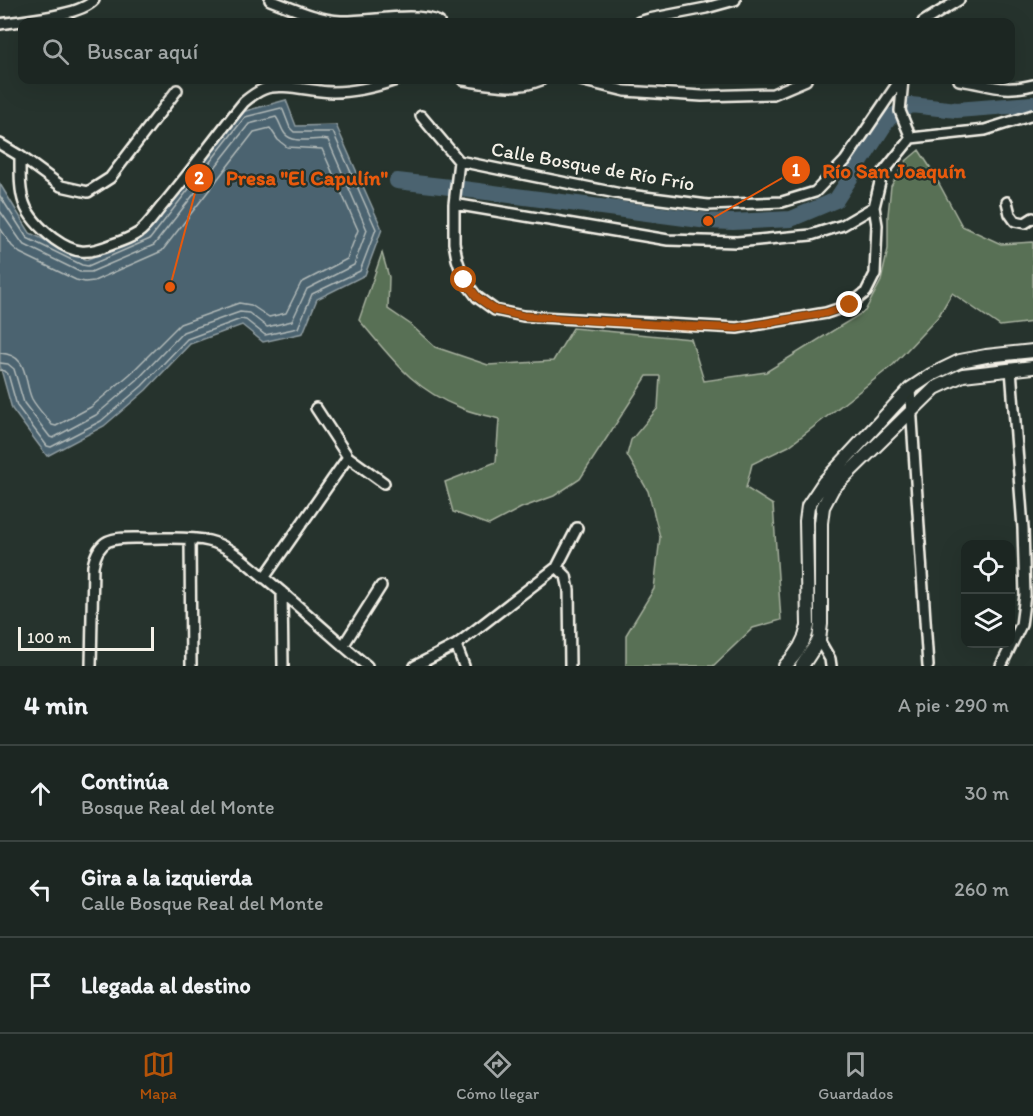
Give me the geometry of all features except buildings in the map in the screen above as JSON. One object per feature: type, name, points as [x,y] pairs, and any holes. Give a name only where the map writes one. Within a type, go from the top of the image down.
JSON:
[{"type":"main road","points":[[785,666],[806,638],[808,626],[806,521],[808,506],[824,483],[910,389],[931,375],[960,361],[1033,351]]},
{"type":"main road","points":[[802,666],[819,640],[823,507],[833,488],[935,388],[963,375],[1033,367]]},
{"type":"street","points":[[33,18],[84,8],[94,0]]},
{"type":"street","points":[[270,0],[327,18]]},
{"type":"street","points":[[654,18],[721,5],[735,0]]},
{"type":"street","points":[[930,18],[959,0]]},
{"type":"street","points":[[0,24],[18,21]]},
{"type":"street","points":[[20,156],[20,184],[25,208],[33,219],[60,243],[69,249],[88,253],[140,232],[173,194],[244,102],[265,88],[277,86],[315,92],[356,91],[381,84]]},
{"type":"street","points":[[487,84],[505,87],[528,84]]},
{"type":"street","points":[[596,84],[625,91],[723,96],[773,94],[797,84]]},
{"type":"street","name":"Calle Bosque de Río Frío","points":[[459,160],[621,194],[708,205],[782,202],[814,192],[838,169],[898,84]]},
{"type":"street","points":[[901,84],[900,111],[911,138]]},
{"type":"street","points":[[977,84],[1000,89],[1018,89],[1033,85]]},
{"type":"street","points":[[0,144],[61,186],[88,192],[110,178],[177,90]]},
{"type":"street","points":[[422,116],[459,160],[454,204],[454,243],[464,280],[477,297],[495,310],[523,316],[737,328],[826,313],[850,305],[866,292],[875,274],[878,225],[874,207],[882,174],[911,138],[985,130],[1033,115]]},
{"type":"street","points":[[1007,202],[1010,214],[1015,221],[1025,223],[1033,218]]},
{"type":"street","points":[[454,204],[668,240],[737,242],[811,235],[843,225],[874,207]]},
{"type":"street","points":[[1001,666],[1021,625],[1028,530],[1011,369]]},
{"type":"street","points":[[910,389],[928,666]]},
{"type":"street","points":[[316,408],[348,458],[384,483]]},
{"type":"street","points":[[264,578],[348,458]]},
{"type":"street","points":[[416,666],[456,645],[557,567],[577,528]]},
{"type":"street","points":[[92,666],[95,554],[104,543],[116,538],[190,539],[209,541],[228,549],[282,592],[367,666]]},
{"type":"street","points":[[190,539],[191,666]]},
{"type":"street","points":[[557,567],[566,576],[569,590],[570,666]]},
{"type":"street","points":[[343,646],[381,586]]},
{"type":"street","points":[[282,592],[283,666]]},
{"type":"street","points":[[819,640],[830,659],[831,666]]},
{"type":"street","points":[[456,645],[464,666]]},
{"type":"green space","points":[[919,150],[962,226],[1001,244],[1033,242],[1033,322],[1000,326],[952,293],[938,317],[893,365],[789,446],[752,464],[746,488],[773,505],[781,620],[753,628],[713,666],[626,666],[626,635],[654,589],[660,537],[648,491],[627,455],[631,440],[658,408],[660,376],[647,376],[580,479],[554,496],[521,508],[489,525],[453,512],[445,482],[496,462],[499,419],[464,409],[428,391],[392,359],[359,320],[382,253],[389,277],[388,309],[410,324],[435,347],[488,365],[553,361],[573,328],[691,339],[704,381],[766,372],[865,311],[881,281],[888,249],[891,186],[906,161]]},
{"type":"water","points":[[286,100],[296,126],[336,125],[382,229],[365,275],[317,299],[303,333],[263,342],[242,325],[190,344],[146,390],[104,426],[47,456],[12,409],[0,366],[0,184],[30,233],[86,260],[146,234],[242,112]]},
{"type":"waterway","points":[[903,110],[911,105],[957,110],[1033,104]]},
{"type":"waterway","points":[[463,189],[708,221],[791,219],[836,200],[889,118],[898,113]]},
{"type":"waterway","points":[[397,181],[450,187]]},
{"type":"place","name":"Río San Joaquín","points":[[708,221]]},
{"type":"place","name":"Presa \"El Capulín\"","points":[[170,287]]},
{"type":"route","points":[[464,280],[477,297],[495,310],[523,316],[737,328],[826,313],[850,305]]}]
